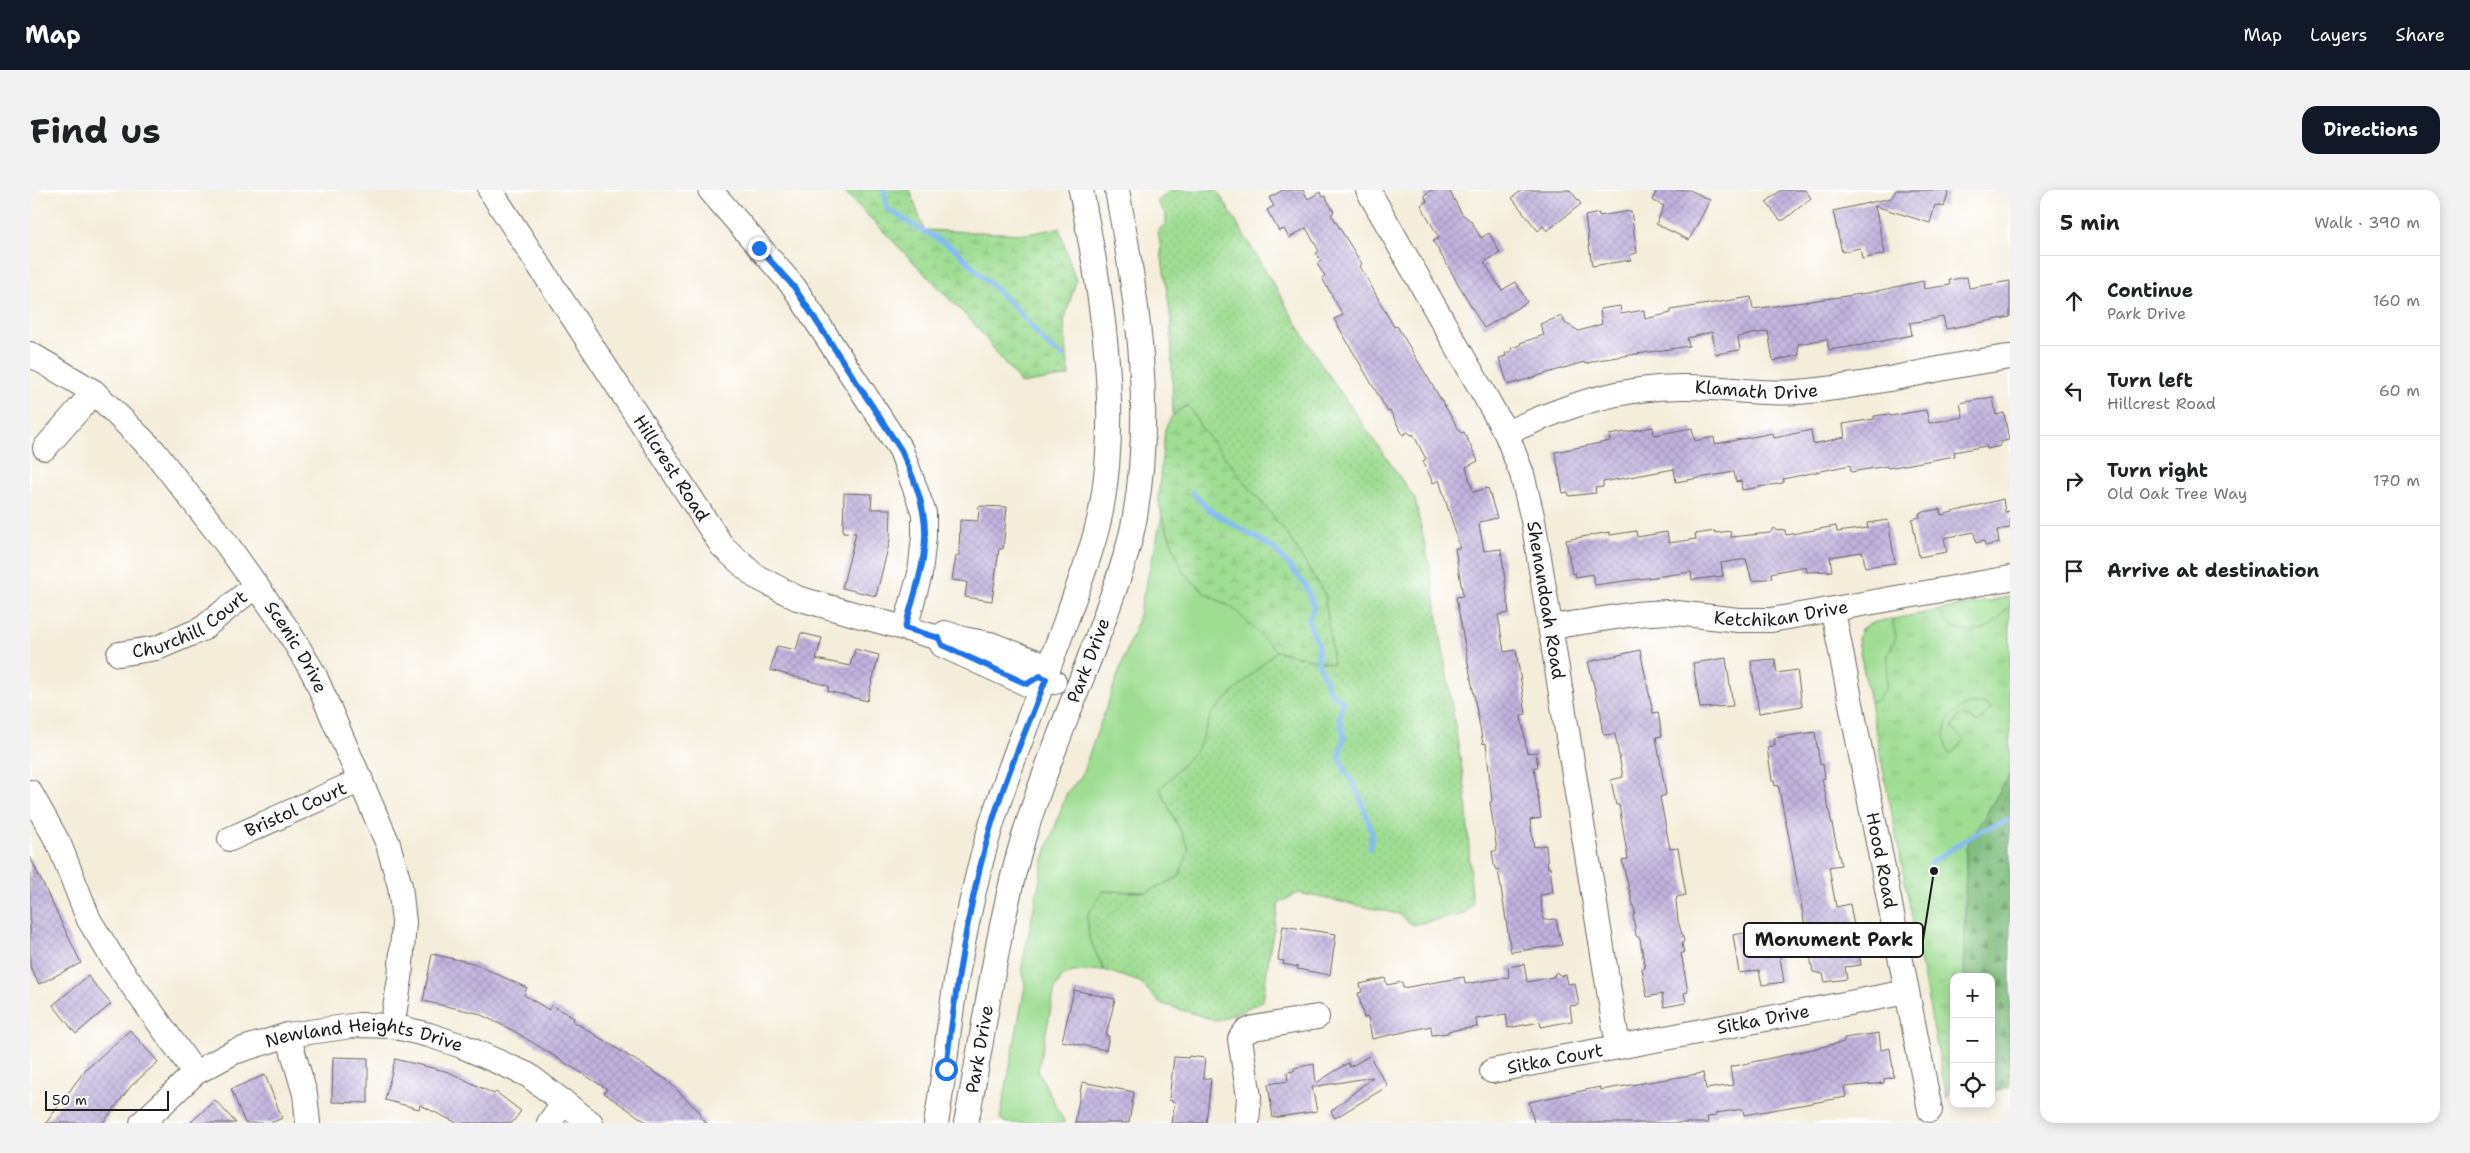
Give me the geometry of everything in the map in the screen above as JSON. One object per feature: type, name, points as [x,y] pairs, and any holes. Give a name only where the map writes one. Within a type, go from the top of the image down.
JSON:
[{"type":"street","name":"Hillcrest Road","points":[[490,190],[722,546],[755,576],[796,598],[939,638],[945,633],[978,652],[1034,661],[1043,677]]},
{"type":"street","points":[[710,190],[794,287],[901,450],[922,506],[924,536],[920,574],[905,628]]},
{"type":"street","name":"Park Drive","points":[[936,1123],[945,1077],[957,976],[975,887],[1003,792],[1043,677],[1089,557],[1101,510],[1108,453],[1106,339],[1099,284],[1081,190]]},
{"type":"street","name":"Park Drive","points":[[966,1123],[991,983],[1015,869],[1036,803],[1122,567],[1135,517],[1143,455],[1140,336],[1133,279],[1116,190]]},
{"type":"street","name":"Shenandoah Road","points":[[1368,190],[1506,433],[1522,474],[1531,511],[1551,627],[1618,1047]]},
{"type":"street","name":"Scenic Drive","points":[[30,354],[94,392],[152,450],[226,543],[287,629],[314,674],[388,844],[400,886],[404,922],[400,978],[392,1026]]},
{"type":"street","name":"Klamath Drive","points":[[1506,433],[1567,407],[1605,395],[1644,388],[1688,387],[1796,392],[2010,357]]},
{"type":"street","points":[[44,448],[94,392]]},
{"type":"street","name":"Ketchikan Drive","points":[[1551,627],[1635,614],[1668,612],[1738,620],[1763,620],[1833,610],[2010,578]]},
{"type":"street","name":"Churchill Court","points":[[119,654],[157,648],[202,629],[255,586]]},
{"type":"street","name":"Hood Road","points":[[1833,610],[1930,1110]]},
{"type":"street","points":[[1043,677],[1077,693]]},
{"type":"street","name":"Bristol Court","points":[[230,839],[361,780]]},
{"type":"street","points":[[30,792],[59,844],[90,920],[112,957],[195,1073]]},
{"type":"street","name":"Sitka Drive","points":[[1618,1047],[1907,992]]},
{"type":"street","points":[[1247,1123],[1248,1083],[1240,1048],[1240,1039],[1245,1032],[1254,1028],[1317,1017]]},
{"type":"street","name":"Newland Heights Drive","points":[[142,1123],[195,1073],[234,1052],[288,1035],[359,1025],[392,1026],[429,1035],[462,1046],[528,1075],[591,1123]]},
{"type":"street","points":[[288,1035],[304,1094],[308,1123]]},
{"type":"street","name":"Sitka Court","points":[[1492,1071],[1618,1047]]},
{"type":"street","points":[[550,1123],[564,1102]]},
{"type":"green space","points":[[843,190],[910,190],[924,230],[1027,234],[1059,228],[1076,281],[1064,321],[1069,376],[1021,384],[976,326]]},
{"type":"green space","points":[[1170,190],[1217,190],[1321,364],[1415,499],[1430,569],[1466,794],[1472,905],[1464,914],[1412,925],[1399,914],[1298,893],[1279,903],[1270,948],[1263,1001],[1218,1021],[1159,1003],[1140,982],[1104,970],[1089,938],[1087,915],[1103,891],[1147,892],[1189,849],[1160,789],[1198,748],[1212,713],[1276,651],[1332,664],[1325,595],[1287,534],[1201,429],[1188,405],[1173,414],[1171,320],[1158,230],[1166,224],[1166,214],[1157,202]]},
{"type":"green space","points":[[1188,405],[1202,429],[1287,534],[1325,595],[1333,664],[1276,651],[1233,608],[1206,594],[1183,572],[1162,517],[1158,497],[1165,429],[1173,414]]},
{"type":"green space","points":[[1162,517],[1183,572],[1206,594],[1233,608],[1276,651],[1212,713],[1198,748],[1160,789],[1189,849],[1179,877],[1147,892],[1103,891],[1087,915],[1089,938],[1104,970],[1073,972],[1062,977],[1055,989],[1038,1071],[1065,1123],[1006,1123],[1000,1119],[1025,986],[1022,966],[1044,859],[1067,792],[1081,777],[1137,622]]},
{"type":"green space","points":[[2010,597],[2010,774],[1966,847],[1964,973],[1950,973],[1950,1089],[1947,1098],[1858,640],[1861,629],[1872,623]]},
{"type":"green space","points":[[2010,597],[2010,606],[1999,618],[1991,625],[1977,631],[1969,632],[1954,627],[1943,617],[1940,610]]},
{"type":"green space","points":[[1892,619],[1896,637],[1888,655],[1886,687],[1878,700],[1870,702],[1858,640],[1866,626],[1875,622]]},
{"type":"green space","points":[[1972,704],[1983,704],[1992,708],[1978,723],[1963,715],[1958,717],[1952,728],[1964,740],[1950,755],[1944,738],[1947,723],[1956,711]]},
{"type":"green space","points":[[2010,774],[2010,1088],[1995,1090],[1995,973],[1964,973],[1966,847]]},
{"type":"building","points":[[1283,190],[1303,190],[1308,199],[1320,192],[1323,197],[1325,196],[1334,212],[1331,214],[1362,264],[1360,266],[1394,327],[1397,326],[1461,433],[1464,432],[1478,461],[1466,467],[1473,492],[1488,488],[1497,518],[1480,522],[1479,525],[1484,551],[1501,549],[1509,613],[1498,615],[1504,652],[1516,650],[1526,714],[1521,715],[1527,753],[1536,752],[1538,767],[1534,767],[1541,818],[1530,820],[1534,847],[1546,845],[1553,893],[1540,895],[1543,920],[1556,919],[1562,945],[1511,952],[1498,869],[1496,870],[1494,865],[1492,851],[1497,851],[1490,802],[1492,801],[1486,743],[1483,744],[1456,597],[1463,596],[1455,548],[1460,548],[1452,521],[1439,480],[1433,483],[1423,461],[1426,459],[1413,434],[1411,435],[1408,432],[1403,435],[1334,319],[1343,315],[1322,278],[1325,276],[1317,264],[1321,261],[1316,253],[1319,251],[1306,228],[1289,238],[1284,229],[1279,231],[1267,210],[1274,206],[1269,198]]},
{"type":"building","points":[[1432,190],[1449,190],[1462,214],[1471,221],[1481,238],[1489,233],[1500,253],[1484,262],[1502,290],[1516,282],[1527,302],[1484,328],[1433,241],[1439,238],[1421,205],[1427,201],[1424,195]]},
{"type":"building","points":[[1522,190],[1570,190],[1581,204],[1547,231],[1543,226],[1538,231],[1512,198]]},
{"type":"building","points":[[1657,190],[1690,190],[1710,200],[1689,240],[1656,224],[1664,206],[1652,200]]},
{"type":"building","points":[[1781,190],[1805,190],[1811,198],[1784,220],[1780,220],[1766,202]]},
{"type":"building","points":[[1896,190],[1949,190],[1944,207],[1935,205],[1930,223],[1875,206],[1885,254],[1862,259],[1860,248],[1842,252],[1833,211],[1891,198]]},
{"type":"building","points":[[1631,211],[1637,253],[1630,255],[1631,260],[1592,266],[1585,216],[1599,213],[1599,216]]},
{"type":"building","points":[[1967,277],[1969,288],[2010,281],[2010,317],[1946,329],[1943,317],[1910,323],[1912,335],[1829,350],[1827,339],[1798,344],[1799,355],[1773,361],[1768,331],[1738,337],[1740,350],[1716,354],[1712,332],[1687,338],[1689,346],[1598,360],[1585,364],[1584,362],[1508,385],[1499,358],[1506,356],[1505,353],[1512,351],[1511,348],[1521,345],[1520,343],[1544,335],[1540,324],[1562,316],[1565,323],[1579,331],[1602,324],[1600,309],[1620,306],[1621,314],[1644,310],[1645,319],[1671,313],[1671,310],[1751,297],[1753,309],[1868,293],[1923,281],[1924,289],[1950,285],[1949,280]]},
{"type":"building","points":[[1993,397],[1996,415],[2004,413],[2009,440],[2000,442],[2000,446],[1987,449],[1986,446],[1954,452],[1955,456],[1888,468],[1887,466],[1851,472],[1850,465],[1783,479],[1783,483],[1742,490],[1741,481],[1736,482],[1734,472],[1676,482],[1674,469],[1603,482],[1603,487],[1595,488],[1596,493],[1569,496],[1568,492],[1563,493],[1555,452],[1610,441],[1609,435],[1653,427],[1654,435],[1692,428],[1695,441],[1714,437],[1715,444],[1773,433],[1774,438],[1811,430],[1813,444],[1845,437],[1843,424],[1874,419],[1874,416],[1889,414],[1890,416],[1926,410],[1929,423],[1963,417],[1960,403]]},
{"type":"building","points":[[844,493],[872,494],[871,509],[891,509],[890,540],[876,596],[842,588],[856,533],[843,532]]},
{"type":"building","points":[[2003,499],[2005,512],[2010,511],[2010,528],[1997,530],[1999,543],[1985,546],[1984,541],[1976,543],[1974,532],[1944,538],[1947,552],[1919,557],[1912,519],[1920,517],[1919,513],[1940,509],[1941,515]]},
{"type":"building","points":[[979,506],[1007,507],[1003,549],[999,549],[992,601],[965,597],[967,582],[952,580],[956,556],[959,556],[960,520],[978,521]]},
{"type":"building","points":[[1888,520],[1895,563],[1865,567],[1863,553],[1861,552],[1830,557],[1832,571],[1807,572],[1806,566],[1771,573],[1772,578],[1752,581],[1746,559],[1721,563],[1723,576],[1692,580],[1691,572],[1595,585],[1592,574],[1576,577],[1575,573],[1572,574],[1566,540],[1609,532],[1610,535],[1636,531],[1637,537],[1667,532],[1669,543],[1696,539],[1695,534],[1715,531],[1715,533],[1730,531],[1731,537],[1770,533],[1774,528],[1778,531],[1785,530],[1786,535],[1836,526],[1837,532],[1868,528],[1867,523]]},
{"type":"building","points":[[801,633],[822,638],[816,659],[850,666],[855,649],[879,655],[867,701],[828,691],[829,686],[770,670],[777,646],[796,650]]},
{"type":"building","points":[[1640,650],[1653,713],[1658,712],[1662,736],[1656,737],[1666,795],[1660,797],[1670,849],[1678,848],[1686,895],[1677,897],[1676,900],[1678,921],[1684,941],[1682,944],[1684,953],[1681,953],[1688,992],[1684,993],[1686,1003],[1664,1007],[1662,994],[1647,997],[1642,969],[1645,968],[1640,938],[1636,936],[1633,914],[1635,913],[1622,860],[1628,859],[1619,805],[1616,805],[1611,780],[1623,777],[1615,734],[1604,735],[1602,729],[1601,714],[1588,662]]},
{"type":"building","points":[[1726,658],[1733,706],[1700,708],[1693,663]]},
{"type":"building","points":[[1775,659],[1777,673],[1797,670],[1802,706],[1759,713],[1751,661]]},
{"type":"building","points":[[1815,732],[1820,765],[1823,764],[1825,778],[1822,779],[1841,865],[1829,867],[1836,907],[1850,904],[1861,965],[1845,967],[1847,979],[1825,982],[1823,974],[1813,972],[1790,842],[1778,785],[1775,786],[1774,781],[1772,781],[1767,747],[1775,745],[1774,738]]},
{"type":"building","points":[[30,857],[81,963],[39,984],[30,966]]},
{"type":"building","points":[[1283,926],[1336,934],[1330,975],[1297,969],[1298,967],[1283,964],[1284,961],[1278,960]]},
{"type":"building","points":[[1762,930],[1763,934],[1776,932],[1784,982],[1762,985],[1759,970],[1739,973],[1733,935]]},
{"type":"building","points":[[432,954],[473,963],[527,988],[524,995],[549,1010],[551,1005],[574,1018],[573,1021],[667,1080],[701,1113],[699,1116],[707,1123],[648,1123],[604,1093],[607,1089],[514,1031],[477,1013],[423,1001]]},
{"type":"building","points":[[1524,964],[1527,982],[1553,977],[1556,972],[1561,976],[1566,975],[1568,984],[1575,983],[1579,1005],[1570,1006],[1572,1021],[1541,1027],[1540,1022],[1508,1028],[1506,1014],[1476,1019],[1477,1027],[1448,1031],[1448,1033],[1432,1035],[1431,1026],[1372,1039],[1368,1017],[1364,1018],[1358,993],[1362,992],[1360,984],[1385,978],[1387,985],[1402,982],[1403,988],[1464,977],[1465,984],[1509,977],[1508,967]]},
{"type":"building","points":[[88,976],[111,1004],[76,1034],[53,1005]]},
{"type":"building","points":[[1074,990],[1115,999],[1106,1036],[1109,1036],[1106,1050],[1062,1041]]},
{"type":"building","points":[[130,1030],[158,1062],[131,1086],[103,1123],[46,1123],[88,1066]]},
{"type":"building","points":[[1879,1033],[1881,1050],[1890,1048],[1894,1077],[1884,1079],[1884,1083],[1844,1087],[1846,1097],[1744,1115],[1743,1109],[1716,1113],[1716,1116],[1707,1117],[1708,1123],[1534,1123],[1529,1102],[1600,1087],[1601,1090],[1703,1073],[1706,1089],[1733,1085],[1730,1067],[1844,1042],[1844,1038]]},
{"type":"building","points":[[1189,1056],[1205,1058],[1203,1078],[1211,1079],[1206,1123],[1171,1123],[1175,1102],[1169,1100],[1174,1057],[1188,1058]]},
{"type":"building","points":[[1369,1056],[1388,1086],[1335,1118],[1331,1111],[1373,1077],[1312,1087],[1317,1111],[1273,1118],[1268,1084],[1288,1081],[1287,1072],[1294,1071],[1294,1068],[1314,1064],[1316,1083],[1348,1063],[1350,1067]]},
{"type":"building","points":[[333,1057],[368,1058],[368,1103],[332,1102]]},
{"type":"building","points":[[395,1059],[449,1072],[494,1094],[496,1092],[521,1111],[512,1123],[457,1123],[420,1105],[419,1109],[385,1100]]},
{"type":"building","points":[[265,1075],[282,1118],[271,1123],[245,1123],[231,1089]]},
{"type":"building","points":[[1082,1082],[1134,1092],[1129,1123],[1075,1123]]},
{"type":"building","points":[[215,1100],[236,1123],[190,1123]]},
{"type":"waterway","points":[[884,190],[887,208],[955,249],[1021,314],[1049,347],[1063,356]]},
{"type":"waterway","points":[[1192,492],[1209,510],[1275,549],[1305,585],[1314,607],[1308,620],[1318,645],[1318,663],[1330,692],[1343,702],[1339,718],[1344,736],[1339,758],[1360,797],[1372,832],[1370,849]]},
{"type":"waterway","points":[[1930,863],[1980,831],[2010,820]]},
{"type":"place","name":"Monument Park","points":[[1934,871]]},
{"type":"route","points":[[759,248],[794,287],[901,450],[910,470],[924,513],[924,536],[920,574],[905,628],[939,638],[942,645],[1027,684],[1040,676],[1046,679],[986,842],[957,976],[946,1069]]}]
